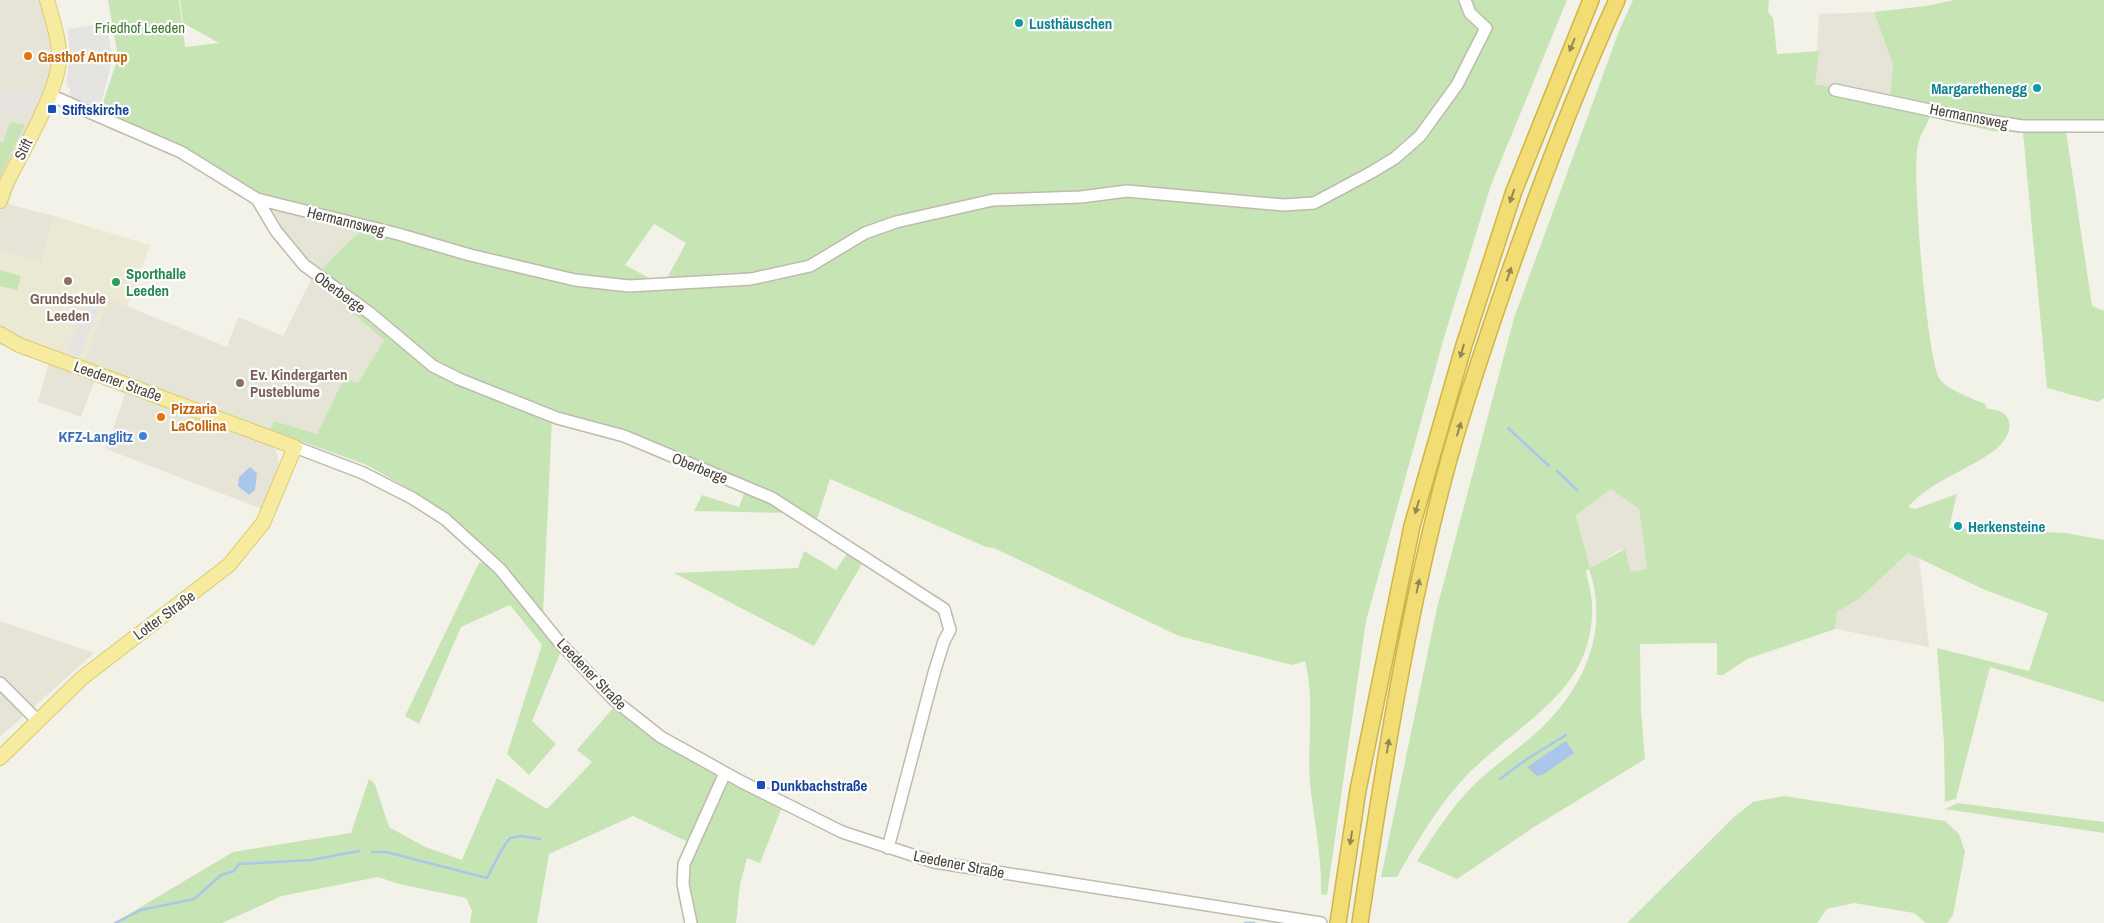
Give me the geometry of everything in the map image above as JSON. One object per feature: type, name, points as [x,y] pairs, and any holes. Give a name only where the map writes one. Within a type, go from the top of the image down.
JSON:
[{"type":"highway","points":[[1338,923],[1358,790],[1412,526],[1464,345],[1514,191],[1591,0]]},
{"type":"highway","points":[[1360,923],[1379,794],[1420,578],[1448,462],[1485,343],[1537,192],[1616,0]]},
{"type":"main road","points":[[47,0],[58,48],[57,74],[50,96]]},
{"type":"main road","name":"Stift","points":[[0,201],[5,186],[50,96]]},
{"type":"main road","name":"Leedener Straße","points":[[0,334],[19,345],[295,447]]},
{"type":"main road","name":"Lotter Straße","points":[[0,758],[37,720],[106,658],[229,565],[263,523],[295,447]]},
{"type":"street","name":"Hermannsweg","points":[[50,96],[181,152],[257,199],[398,234],[470,256],[575,280],[628,286],[751,279],[810,266],[865,233],[888,225],[992,200],[1081,196],[1127,191],[1284,205],[1314,202],[1395,158],[1420,136],[1457,85],[1486,28],[1470,13],[1466,0]]},
{"type":"street","name":"Hermannsweg","points":[[1835,90],[1958,116],[2022,126],[2104,126]]},
{"type":"street","name":"Oberberge","points":[[257,199],[276,231],[304,265],[371,314],[432,366],[540,412],[624,436],[772,498],[944,609],[950,630],[944,641],[934,673],[888,848]]},
{"type":"street","name":"Leedener Straße","points":[[295,447],[363,474],[412,498],[445,518],[500,569],[560,643],[614,700],[661,737],[725,773],[842,832],[934,862],[1321,923]]},
{"type":"street","points":[[0,683],[37,720]]},
{"type":"street","points":[[691,923],[683,884],[684,864],[725,773]]},
{"type":"shaded area","points":[[0,0],[50,0],[62,59],[8,204],[54,216],[42,262],[0,251]]},
{"type":"shaded area","points":[[1874,12],[1893,65],[1890,97],[1815,84],[1819,14]]},
{"type":"shaded area","points":[[106,23],[112,54],[100,108],[69,96],[70,89],[66,85],[70,53],[67,29]]},
{"type":"shaded area","points":[[0,91],[43,91],[31,111],[0,111]]},
{"type":"shaded area","points":[[267,206],[362,229],[318,272],[306,262],[278,226]]},
{"type":"shaded area","name":"Grundschule Leeden","points":[[54,216],[150,245],[127,307],[109,300],[84,361],[18,338],[0,322],[0,251],[42,262]]},
{"type":"shaded area","points":[[312,278],[384,340],[358,383],[344,378],[317,434],[274,421],[270,430],[261,427],[257,438],[276,450],[279,463],[262,509],[106,449],[125,394],[94,382],[81,417],[38,402],[49,363],[0,345],[0,322],[18,338],[109,299],[227,347],[238,317],[283,336]]},
{"type":"shaded area","points":[[90,294],[102,301],[79,357],[66,352]]},
{"type":"shaded area","points":[[1611,489],[1639,509],[1647,569],[1631,573],[1625,549],[1617,551],[1590,569],[1576,514]]},
{"type":"shaded area","points":[[1908,553],[1919,558],[1929,647],[1835,629],[1837,612],[1860,598]]},
{"type":"shaded area","points":[[0,621],[94,653],[0,737]]},
{"type":"green space","name":"Friedhof Leeden","points":[[108,0],[179,0],[185,47],[219,43],[183,23],[180,0],[1567,0],[1491,185],[1443,341],[1366,621],[1327,895],[1321,894],[1319,852],[1310,783],[1310,691],[1305,661],[1292,665],[1179,636],[994,548],[986,547],[830,479],[816,522],[590,424],[552,419],[543,615],[505,564],[454,518],[418,494],[367,465],[270,430],[274,421],[317,434],[344,378],[358,383],[384,340],[312,278],[362,229],[259,195],[100,112],[118,57]],"holes":[[[654,224],[686,243],[661,289],[633,292],[579,286],[580,280],[655,281],[625,265]]]},
{"type":"green space","points":[[1633,0],[1769,0],[1768,12],[1773,18],[1777,54],[1819,51],[1815,84],[1890,97],[1893,65],[1874,12],[1926,6],[1954,0],[2104,0],[2104,132],[2066,131],[2092,306],[2104,311],[2104,398],[2098,402],[2047,388],[2023,133],[1993,131],[1930,117],[1918,145],[1916,161],[1921,263],[1934,363],[1942,382],[1960,393],[1985,404],[1987,409],[2003,413],[2008,418],[2009,430],[2002,444],[1995,450],[1928,490],[1908,507],[1915,509],[1957,494],[1949,528],[2066,533],[2104,540],[2104,702],[1990,667],[1956,799],[1945,802],[1944,743],[1937,648],[2029,671],[2048,613],[1985,590],[1908,553],[1860,598],[1837,612],[1835,629],[1747,659],[1723,675],[1717,675],[1717,643],[1640,644],[1641,711],[1645,759],[1534,827],[1457,879],[1417,861],[1461,798],[1479,780],[1543,726],[1576,685],[1585,667],[1595,630],[1596,610],[1589,569],[1586,571],[1592,601],[1590,635],[1582,660],[1568,682],[1552,701],[1490,753],[1459,784],[1430,822],[1397,877],[1381,877],[1437,608],[1514,318],[1619,31]],"holes":[[[1611,489],[1639,509],[1647,569],[1631,572],[1625,549],[1590,568],[1576,515]]]},
{"type":"green space","points":[[10,123],[25,124],[0,177],[0,142],[3,142]]},
{"type":"green space","points":[[0,270],[21,276],[17,290],[0,286]]},
{"type":"green space","points":[[745,491],[770,502],[787,513],[694,511],[702,495],[739,507]]},
{"type":"green space","points":[[804,551],[836,570],[848,552],[863,562],[814,646],[674,573],[798,568]]},
{"type":"green space","points":[[485,562],[561,651],[532,721],[556,744],[529,775],[507,754],[542,645],[510,605],[461,627],[419,724],[405,716],[479,563]]},
{"type":"green space","points":[[613,708],[654,737],[718,775],[688,842],[633,816],[549,854],[537,923],[470,923],[472,911],[466,898],[399,884],[378,877],[282,896],[222,923],[114,923],[233,852],[351,833],[369,779],[375,784],[389,827],[423,846],[462,860],[497,778],[547,809],[592,762],[577,750]]},
{"type":"green space","points":[[726,782],[782,807],[760,863],[747,858],[740,885],[736,923],[695,923],[687,882],[688,866]]},
{"type":"green space","points":[[1784,796],[1945,821],[1959,834],[1965,852],[1953,915],[1947,923],[1926,923],[1914,913],[1854,903],[1827,909],[1817,923],[1627,923],[1733,818],[1753,802]]},
{"type":"green space","points":[[1958,803],[2104,822],[2104,833],[1945,809]]},
{"type":"water","points":[[250,467],[257,473],[255,490],[249,495],[238,486],[239,477]]},
{"type":"water","points":[[1566,741],[1574,753],[1544,774],[1537,776],[1527,767]]},
{"type":"waterway","points":[[1508,428],[1549,466]]},
{"type":"waterway","points":[[1557,471],[1577,490]]},
{"type":"waterway","points":[[1500,779],[1527,759],[1566,735]]},
{"type":"waterway","points":[[372,852],[386,852],[487,878],[510,838],[521,836],[540,839]]},
{"type":"waterway","points":[[115,923],[141,910],[194,899],[221,875],[234,871],[239,864],[311,860],[359,851]]},
{"type":"waterway","points":[[1245,923],[1254,923]]},
{"type":"place","name":"Lusthäuschen","points":[[1019,23]]},
{"type":"place","name":"Gasthof Antrup","points":[[28,56]]},
{"type":"place","name":"Margarethenegg","points":[[2037,88]]},
{"type":"place","name":"Stiftskirche","points":[[52,109]]},
{"type":"place","name":"Grundschule Leeden","points":[[68,281]]},
{"type":"place","name":"Sporthalle Leeden","points":[[116,282]]},
{"type":"place","name":"Ev. Kindergarten Pusteblume","points":[[240,383]]},
{"type":"place","name":"Pizzaria LaCollina","points":[[161,417]]},
{"type":"place","name":"KFZ-Langlitz","points":[[143,436]]},
{"type":"place","name":"Herkensteine","points":[[1958,526]]},
{"type":"place","name":"Dunkbachstraße","points":[[761,785]]}]
